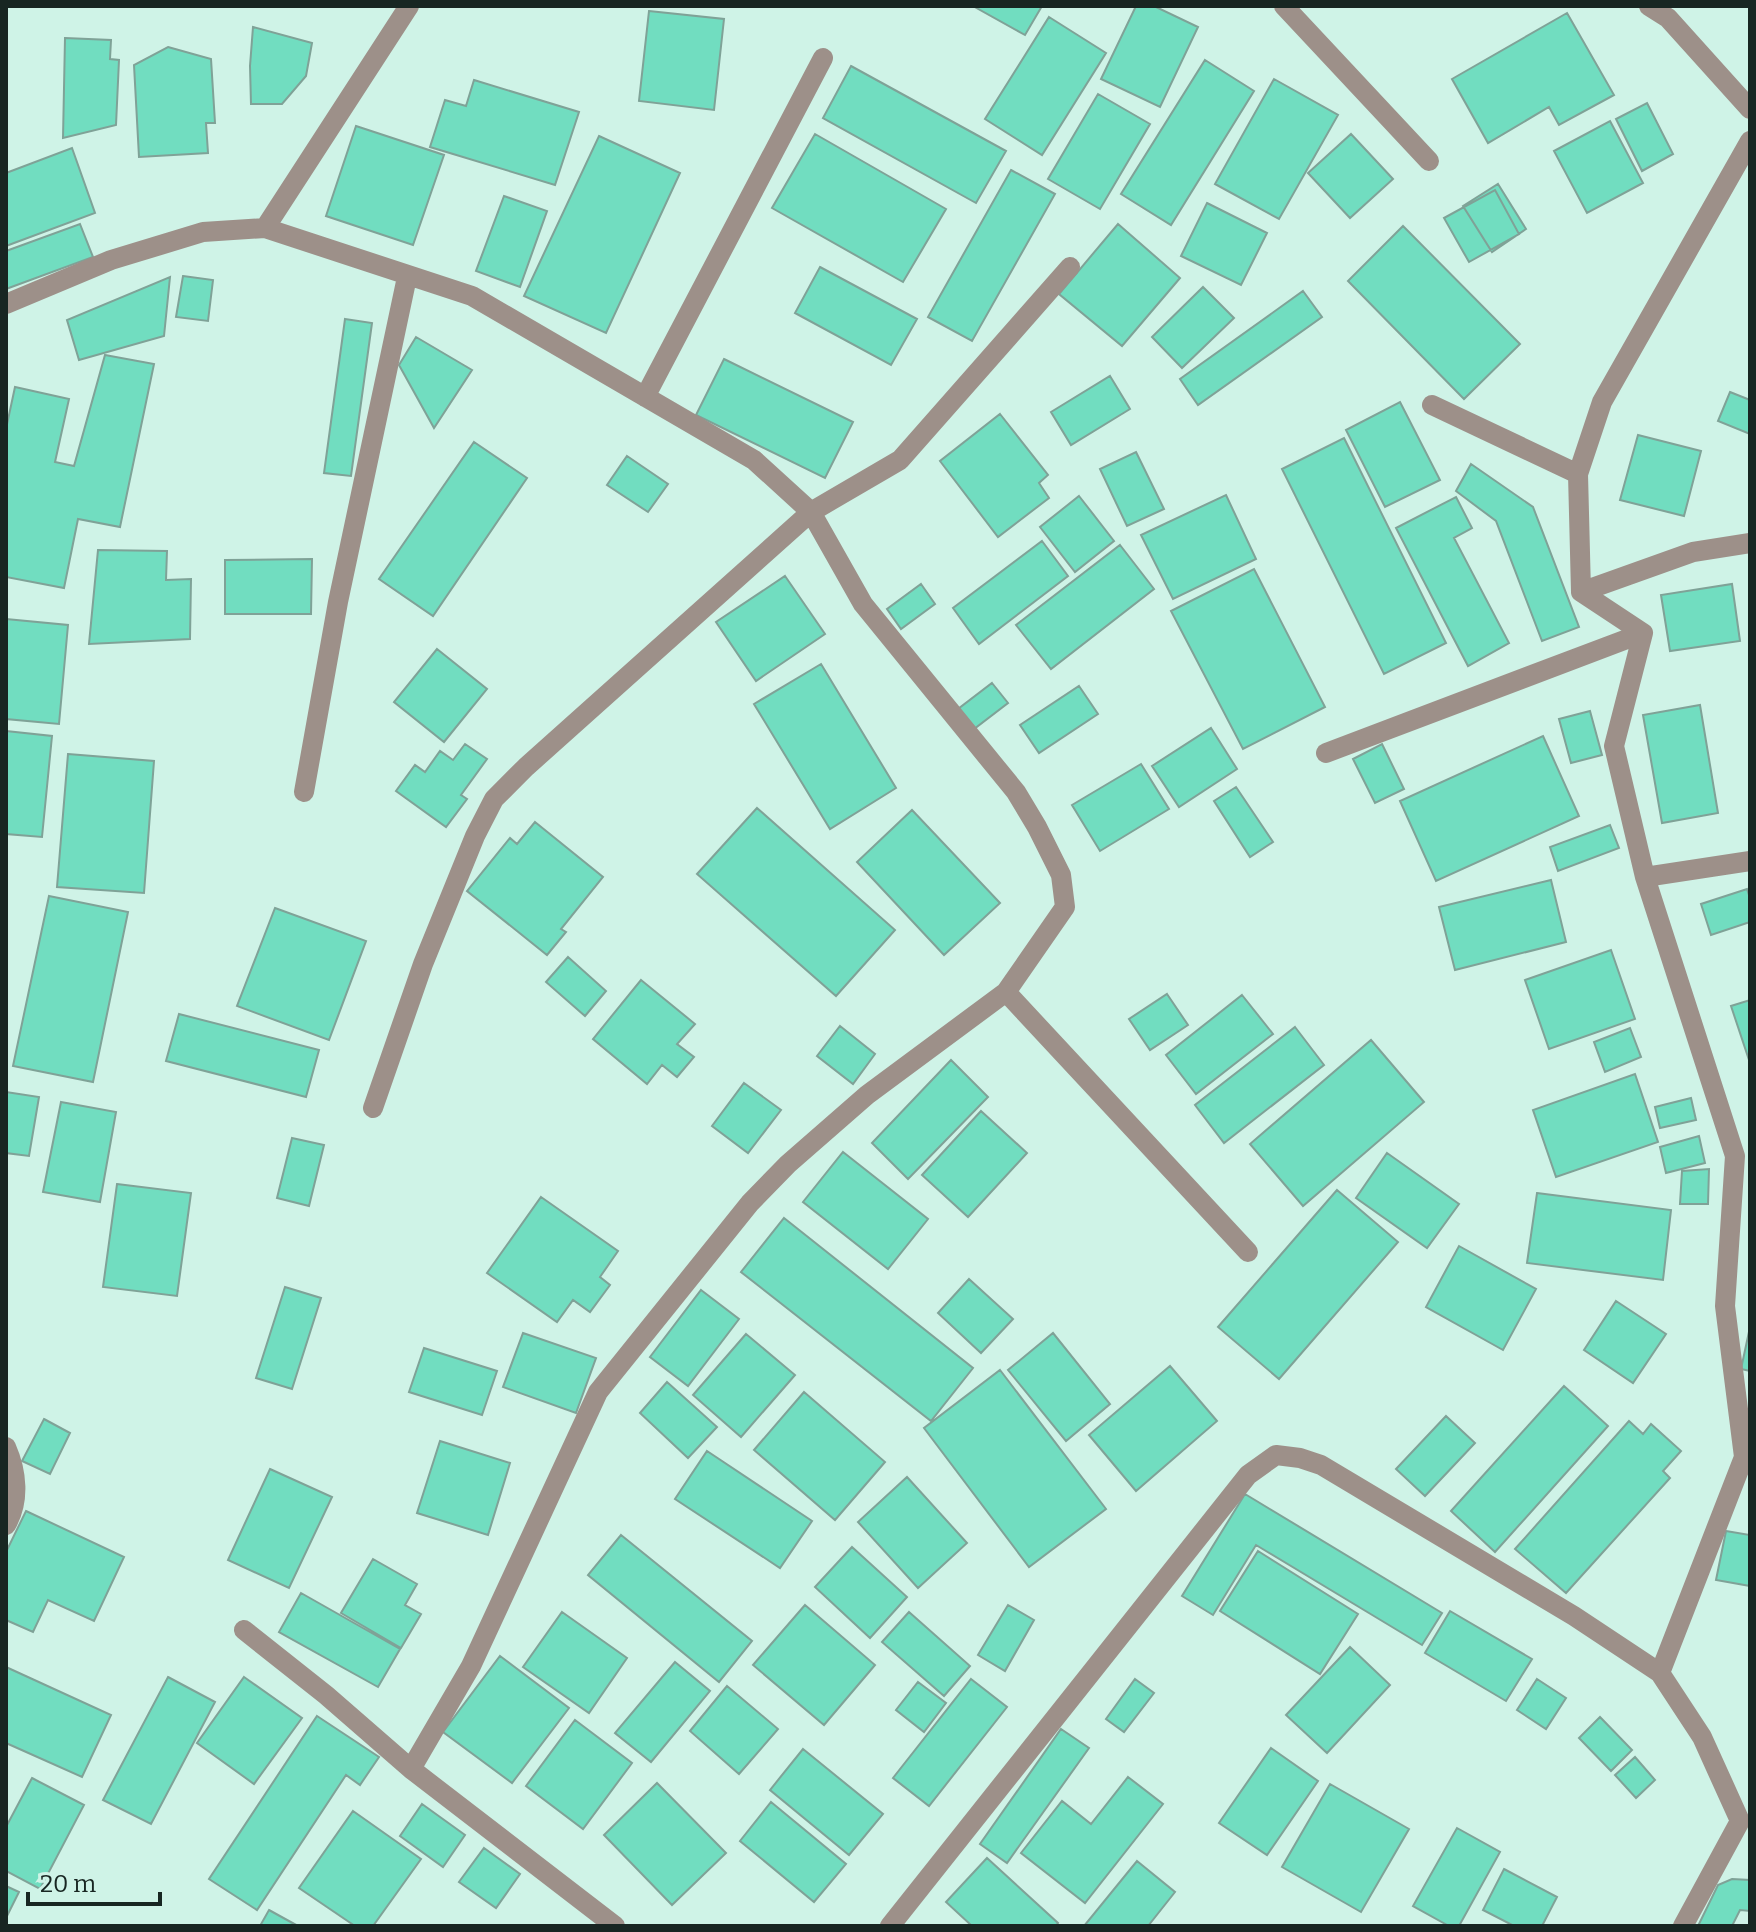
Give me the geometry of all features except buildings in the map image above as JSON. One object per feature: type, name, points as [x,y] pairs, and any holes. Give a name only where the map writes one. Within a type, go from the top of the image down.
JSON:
[{"type":"street","points":[[265,228],[409,6]]},
{"type":"street","points":[[1284,6],[1429,161]]},
{"type":"street","points":[[1649,6],[1668,18],[1750,109]]},
{"type":"street","points":[[645,397],[823,58]]},
{"type":"street","points":[[1581,592],[1578,474],[1602,402],[1750,141]]},
{"type":"street","points":[[6,304],[111,260],[203,232],[265,228],[472,296],[754,460],[811,512],[863,604],[1016,792],[1061,875],[1065,907],[1006,992],[867,1095],[788,1164],[750,1203],[598,1392],[471,1666],[411,1769]]},
{"type":"street","points":[[373,1108],[423,964],[475,836],[494,799],[811,512],[900,460],[1070,267]]},
{"type":"street","points":[[304,792],[338,602],[407,277]]},
{"type":"street","points":[[1432,405],[1578,474]]},
{"type":"street","points":[[1581,592],[1693,552],[1750,543]]},
{"type":"street","points":[[1581,592],[1643,633]]},
{"type":"street","points":[[1326,753],[1643,633]]},
{"type":"street","points":[[1643,633],[1614,746],[1645,877],[1742,1156],[1725,1306],[1744,1457],[1660,1673]]},
{"type":"street","points":[[1645,877],[1750,861]]},
{"type":"street","points":[[1006,992],[1248,1252]]},
{"type":"street","points":[[6,1447],[15,1478],[15,1509],[6,1525]]},
{"type":"street","points":[[890,1926],[1248,1475],[1276,1455],[1321,1465],[1574,1616],[1660,1673],[1702,1737],[1745,1821],[1683,1926]]},
{"type":"street","points":[[244,1630],[326,1695],[411,1769],[615,1926]]}]
